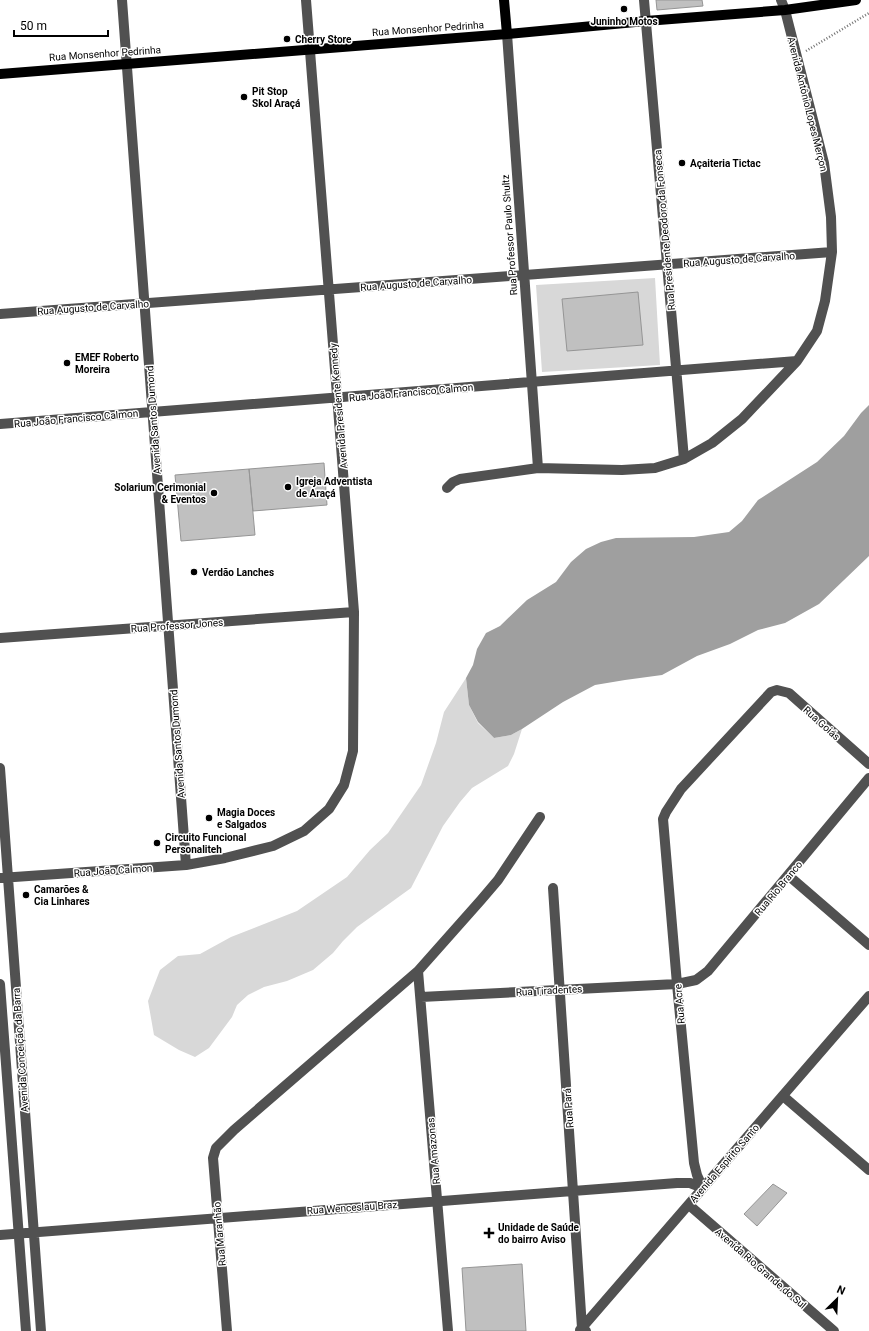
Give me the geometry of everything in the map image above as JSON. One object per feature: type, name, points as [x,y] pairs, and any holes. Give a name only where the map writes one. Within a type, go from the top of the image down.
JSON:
[{"type":"main road","name":"Rua Professor Paulo Shultz","points":[[504,0],[507,34]]},
{"type":"main road","name":"Rua Monsenhor Pedrinha","points":[[0,74],[507,34],[785,10],[856,0]]},
{"type":"street","name":"Avenida Santos Dumond","points":[[122,0],[186,865]]},
{"type":"street","name":"Avenida Presidente Kennedy","points":[[225,858],[273,846],[304,831],[330,809],[344,784],[352,751],[354,612],[306,0]]},
{"type":"street","name":"Rua Presidente Deodoro da Fonseca","points":[[644,0],[684,459]]},
{"type":"street","name":"Avenida Antônio Lopes Merçon","points":[[447,488],[453,482],[460,479],[538,468],[622,470],[655,468],[684,459],[712,443],[742,419],[797,361],[817,331],[825,301],[832,252],[831,217],[824,163],[785,10],[781,0]]},
{"type":"street","name":"Rua Professor Paulo Shultz","points":[[507,34],[538,468]]},
{"type":"street","name":"Rua Augusto de Carvalho","points":[[0,314],[832,252]]},
{"type":"street","name":"Rua João Francisco Calmon","points":[[0,424],[797,361]]},
{"type":"street","name":"Rua Professor Jones","points":[[0,638],[354,612]]},
{"type":"street","name":"Rua Goiás","points":[[663,819],[681,789],[772,692],[777,690],[789,694],[869,764]]},
{"type":"street","name":"Avenida Conceição da Barra","points":[[0,768],[4,878],[41,1331]]},
{"type":"street","name":"Rua Rio Branco","points":[[677,984],[696,980],[708,971],[789,876],[869,778]]},
{"type":"street","name":"Rua Maranhão","points":[[227,1331],[213,1158],[216,1148],[234,1130],[418,971],[498,880],[540,817]]},
{"type":"street","name":"Rua Acre","points":[[663,819],[694,1162],[703,1188]]},
{"type":"street","name":"Rua João Calmon","points":[[4,878],[186,865],[225,858]]},
{"type":"street","points":[[789,876],[869,945]]},
{"type":"street","name":"Rua Pará","points":[[554,888],[583,1330]]},
{"type":"street","name":"Rua Amazonas","points":[[418,971],[448,1331]]},
{"type":"street","name":"Avenida Conceição da Barra","points":[[0,984],[26,1331]]},
{"type":"street","name":"Rua Tiradentes","points":[[421,997],[677,984]]},
{"type":"street","name":"Avenida Espírito Santo","points":[[583,1330],[703,1188],[869,996]]},
{"type":"street","points":[[783,1096],[869,1170]]},
{"type":"street","name":"Rua Wenceslau Braz","points":[[0,1235],[677,1182],[690,1182],[703,1188]]},
{"type":"street","name":"Avenida Rio Grande do Sul","points":[[689,1205],[834,1331]]},
{"type":"path","points":[[797,57],[869,13]]},
{"type":"shaded area","points":[[655,278],[660,365],[542,372],[536,285]]},
{"type":"shaded area","points":[[869,405],[869,556],[819,604],[785,623],[758,630],[730,644],[697,656],[662,675],[595,685],[563,702],[511,735],[494,738],[478,722],[469,705],[466,678],[473,665],[477,649],[486,633],[500,626],[527,600],[556,582],[571,562],[586,549],[601,542],[616,538],[694,537],[729,532],[742,521],[758,500],[817,462],[844,436],[861,413]]},
{"type":"shaded area","points":[[466,678],[469,705],[478,723],[494,738],[511,735],[522,729],[514,754],[508,766],[472,788],[460,802],[443,826],[411,888],[357,927],[333,953],[313,970],[287,981],[264,987],[248,995],[237,1005],[232,1017],[209,1048],[195,1057],[179,1050],[154,1035],[148,1001],[160,970],[178,956],[200,954],[231,937],[297,911],[347,877],[370,850],[388,833],[421,785],[436,743],[444,712]]},
{"type":"building","points":[[656,0],[702,0],[703,6],[657,10]]},
{"type":"building","points":[[638,292],[643,345],[567,351],[562,299]]},
{"type":"building","name":"Igreja Adventista de Araçá","points":[[324,463],[327,505],[253,511],[249,469]]},
{"type":"building","name":"Solarium Cerimonial & Eventos","points":[[249,469],[255,535],[181,541],[175,475]]},
{"type":"building","points":[[773,1184],[787,1193],[757,1226],[744,1214]]},
{"type":"building","points":[[522,1264],[526,1331],[466,1331],[462,1268]]},
{"type":"place","name":"Juninho Motos","points":[[624,9]]},
{"type":"place","name":"Cherry Store","points":[[287,39]]},
{"type":"place","name":"Pit Stop Skol Araçá","points":[[244,97]]},
{"type":"place","name":"Açaiteria Tictac","points":[[682,163]]},
{"type":"place","name":"EMEF Roberto Moreira","points":[[67,363]]},
{"type":"place","name":"Igreja Adventista de Araçá","points":[[288,487]]},
{"type":"place","name":"Solarium Cerimonial & Eventos","points":[[214,493]]},
{"type":"place","name":"Verdão Lanches","points":[[194,572]]},
{"type":"place","name":"Magia Doces e Salgados","points":[[209,818]]},
{"type":"place","name":"Circuito Funcional Personaliteh","points":[[157,843]]},
{"type":"place","name":"Camarões & Cia Linhares","points":[[26,895]]},
{"type":"place","name":"Unidade de Saúde do bairro Aviso","points":[[489,1233]]}]
